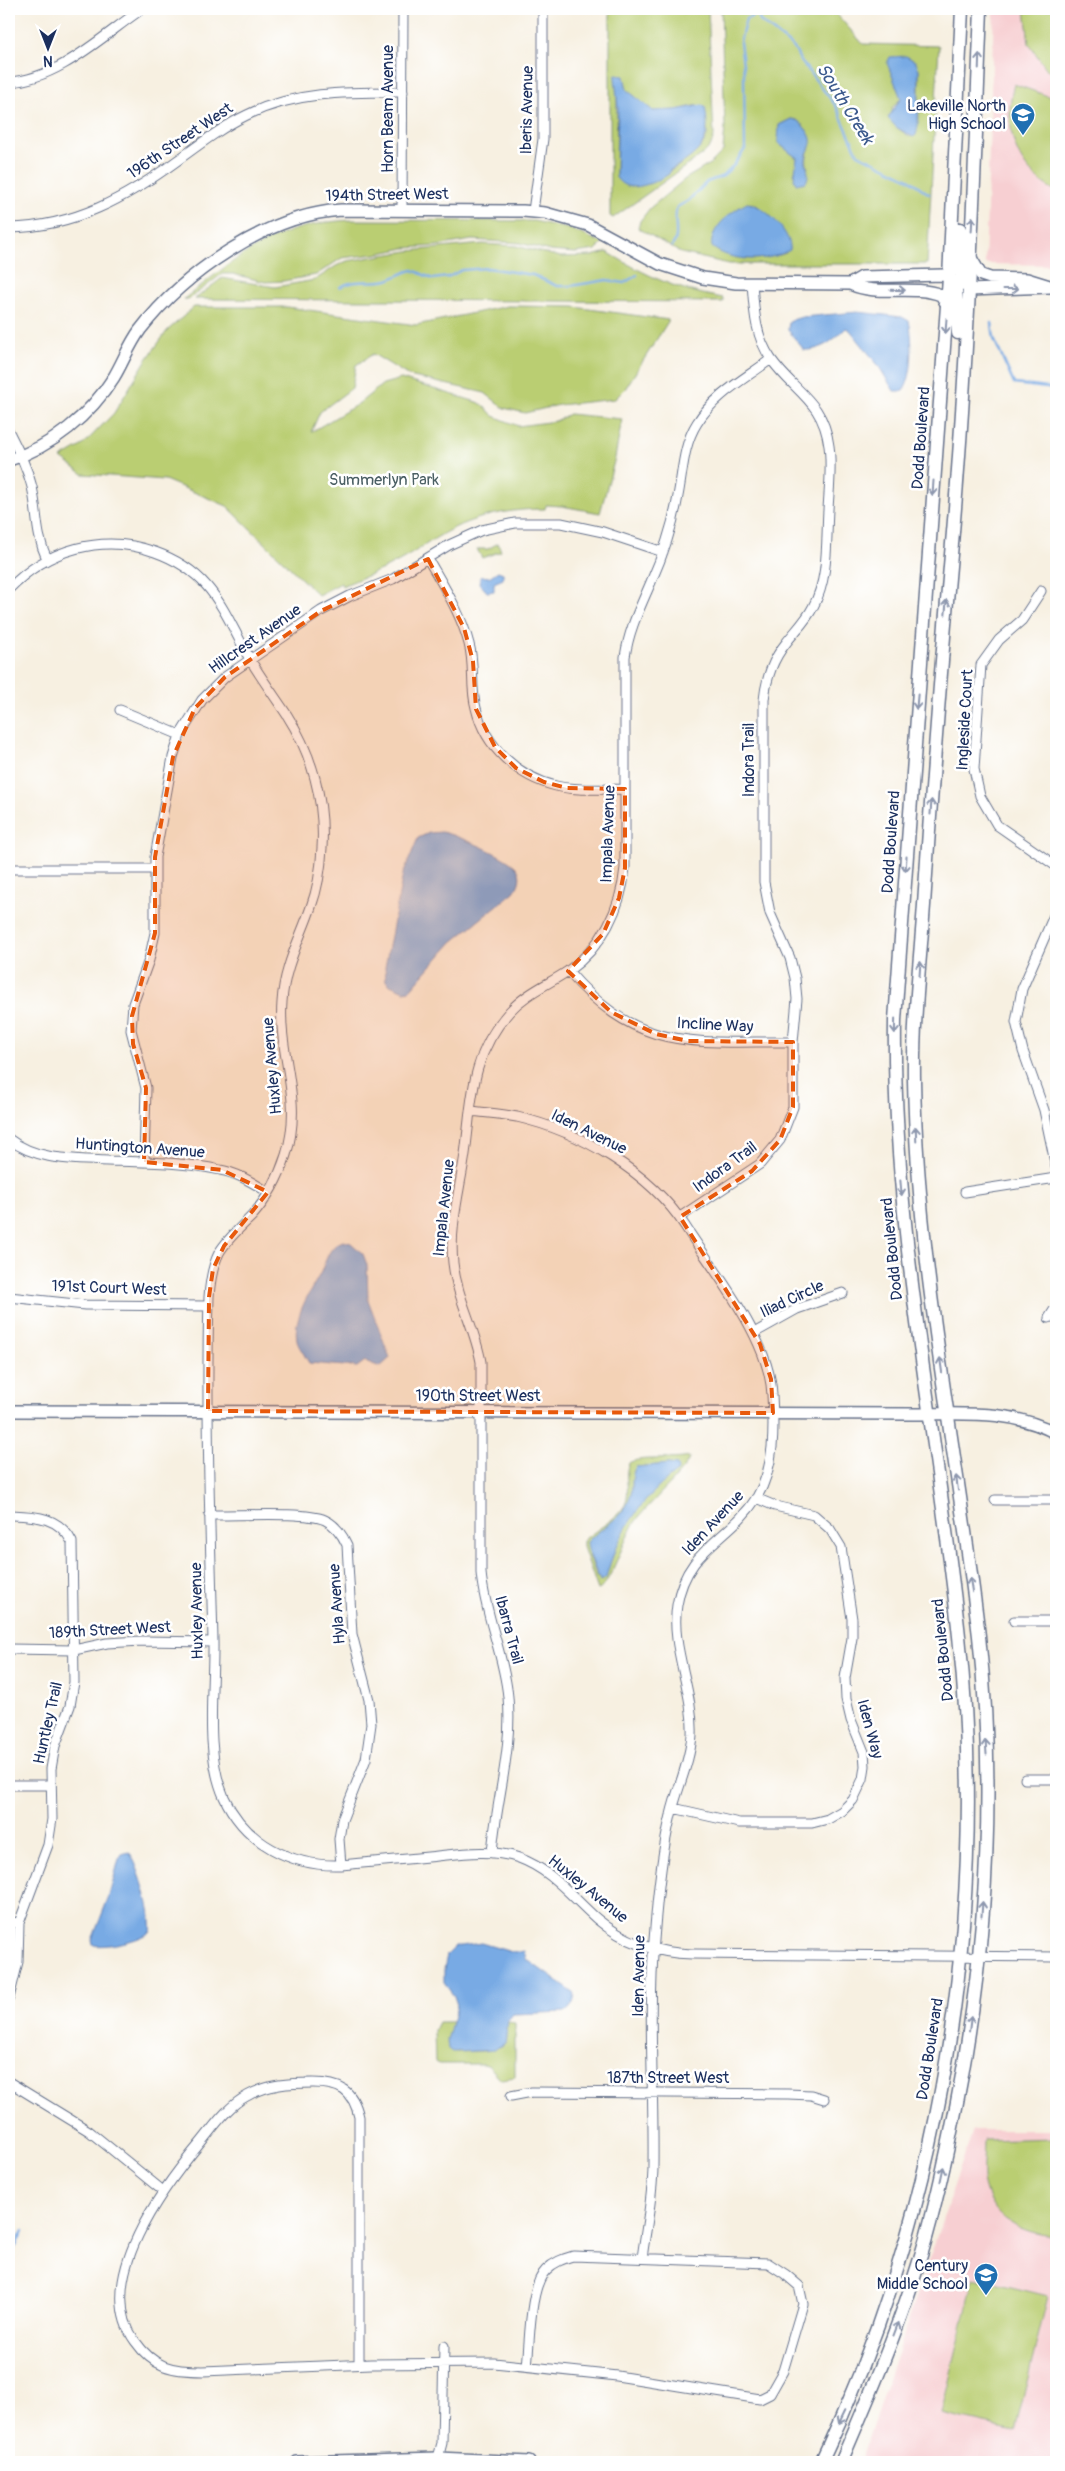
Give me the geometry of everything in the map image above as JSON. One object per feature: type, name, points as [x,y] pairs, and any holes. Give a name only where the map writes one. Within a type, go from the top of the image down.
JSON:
[{"type":"main road","name":"Dodd Boulevard","points":[[820,2462],[861,2373],[914,2206],[942,2084],[960,1957],[967,1848],[965,1711],[953,1586],[928,1414],[904,1222],[897,1136],[895,1020],[949,278],[962,9]]},
{"type":"main road","name":"Dodd Boulevard","points":[[841,2462],[882,2366],[921,2258],[940,2183],[964,2068],[978,1958],[986,1841],[987,1760],[979,1637],[919,1200],[914,1070],[928,836],[960,447],[971,258],[981,9]]},
{"type":"main road","points":[[958,104],[965,125],[960,250],[962,274],[969,290]]},
{"type":"main road","points":[[949,278],[956,290],[959,312],[954,434],[960,447]]},
{"type":"street","points":[[9,82],[43,74],[59,66],[142,9]]},
{"type":"street","name":"Horn Beam Avenue","points":[[402,210],[403,9]]},
{"type":"street","name":"Iberis Avenue","points":[[533,211],[543,145],[543,9]]},
{"type":"street","name":"196th Street West","points":[[9,228],[59,222],[95,211],[148,181],[216,132],[247,115],[280,102],[339,92],[402,92]]},
{"type":"street","name":"194th Street West","points":[[9,460],[21,456],[61,434],[86,414],[109,384],[133,340],[153,314],[194,278],[244,241],[283,222],[317,213],[340,210],[533,211],[566,217],[598,229],[651,260],[676,271],[714,280],[752,283],[850,284],[860,288],[933,292],[941,296],[947,305]]},
{"type":"street","points":[[971,258],[981,274],[990,278],[1027,279],[1055,287]]},
{"type":"street","name":"194th Street West","points":[[850,284],[862,277],[944,275],[949,278]]},
{"type":"street","name":"Indora Trail","points":[[680,1217],[752,1171],[780,1140],[793,1107],[795,978],[790,958],[770,913],[764,882],[764,700],[769,677],[776,659],[810,614],[820,591],[824,569],[831,463],[829,443],[819,414],[806,395],[771,360],[761,340],[755,320],[752,283]]},
{"type":"street","points":[[969,290],[1055,287]]},
{"type":"street","name":"Impala Avenue","points":[[481,1413],[480,1354],[458,1286],[453,1255],[478,1068],[486,1045],[513,1008],[529,994],[568,971],[588,952],[603,934],[619,898],[625,868],[627,643],[634,617],[651,583],[663,552],[677,503],[687,445],[697,422],[722,394],[771,360]]},
{"type":"street","points":[[9,432],[21,456],[31,485],[37,531],[47,559]]},
{"type":"street","name":"Hillcrest Avenue","points":[[144,1162],[146,1088],[133,1044],[132,1016],[136,991],[149,960],[155,933],[155,869],[162,809],[173,757],[180,735],[195,708],[225,677],[328,607],[394,579],[449,545],[482,530],[527,522],[560,523],[585,527],[663,552]]},
{"type":"street","points":[[9,589],[24,574],[47,559],[77,548],[107,544],[140,547],[168,557],[192,572],[214,594],[227,613],[250,659]]},
{"type":"street","points":[[428,559],[449,594],[464,628],[473,661],[473,690],[476,709],[484,729],[495,747],[516,768],[544,782],[567,788],[625,789]]},
{"type":"street","name":"Ingleside Court","points":[[1041,591],[1022,620],[999,640],[981,665],[974,769],[980,796],[997,825],[1056,866]]},
{"type":"street","name":"Huxley Avenue","points":[[250,659],[295,728],[308,756],[317,785],[323,830],[322,860],[316,890],[290,960],[284,986],[282,1026],[293,1091],[293,1117],[285,1156],[268,1192],[256,1210],[229,1239],[219,1254],[211,1277],[208,1411],[214,1759],[219,1785],[230,1809],[251,1834],[277,1852],[307,1863],[341,1865],[492,1852],[519,1858],[536,1866],[568,1890],[607,1927],[629,1940],[653,1949],[692,1954],[978,1958],[1056,1957]]},
{"type":"street","points":[[120,710],[180,735]]},
{"type":"street","points":[[9,869],[155,869]]},
{"type":"street","points":[[1056,911],[1022,989],[1016,1022],[1023,1051],[1044,1110],[1056,1167]]},
{"type":"street","name":"Incline Way","points":[[568,971],[593,998],[611,1012],[630,1024],[656,1034],[688,1041],[793,1042]]},
{"type":"street","name":"Iden Avenue","points":[[471,1111],[515,1117],[534,1122],[595,1148],[617,1160],[644,1180],[680,1217],[754,1334],[769,1370],[773,1413],[770,1459],[756,1498],[739,1519],[702,1552],[683,1583],[676,1615],[676,1637],[688,1688],[692,1732],[688,1761],[673,1808],[664,1853],[653,1949],[653,2169],[642,2258]]},
{"type":"street","name":"Huntington Avenue","points":[[9,1139],[30,1151],[54,1158],[144,1162],[222,1170],[244,1178],[268,1192]]},
{"type":"street","points":[[964,1192],[1056,1178]]},
{"type":"street","name":"Iliad Circle","points":[[754,1334],[797,1309],[843,1293]]},
{"type":"street","name":"191st Court West","points":[[9,1297],[85,1305],[209,1306]]},
{"type":"street","points":[[1049,1318],[1056,1306]]},
{"type":"street","name":"190th Street West","points":[[9,1410],[481,1413],[982,1413],[1008,1416],[1056,1433]]},
{"type":"street","name":"Ibarra Trail","points":[[481,1413],[481,1573],[485,1602],[502,1663],[509,1712],[506,1762],[496,1809],[492,1852]]},
{"type":"street","name":"Iden Way","points":[[673,1808],[739,1823],[812,1823],[828,1819],[842,1811],[853,1800],[863,1780],[864,1752],[851,1720],[846,1699],[846,1678],[852,1638],[852,1619],[841,1548],[830,1529],[814,1515],[774,1506],[756,1498]]},
{"type":"street","points":[[994,1500],[1056,1500]]},
{"type":"street","name":"Huntley Trail","points":[[9,1515],[40,1516],[57,1524],[67,1533],[72,1542],[74,1650],[71,1698],[55,1746],[51,1769],[52,1819],[48,1845],[19,1923],[18,1962],[9,1998]]},
{"type":"street","name":"Hyla Avenue","points":[[209,1516],[314,1516],[332,1524],[341,1533],[347,1545],[352,1634],[369,1700],[371,1724],[366,1760],[342,1820],[339,1839],[341,1865]]},
{"type":"street","points":[[1014,1621],[1056,1621]]},
{"type":"street","name":"189th Street West","points":[[9,1649],[74,1650],[107,1643],[213,1642]]},
{"type":"street","points":[[1025,1779],[1056,1779]]},
{"type":"street","points":[[9,1785],[51,1786]]},
{"type":"street","points":[[9,1922],[19,1923]]},
{"type":"street","points":[[9,2082],[89,2131],[163,2191]]},
{"type":"street","points":[[359,2364],[359,2117],[353,2098],[348,2092],[328,2083],[294,2083],[263,2088],[247,2096],[224,2115],[163,2191],[144,2220],[130,2254],[122,2303],[127,2326],[142,2352],[152,2361],[166,2367],[183,2371],[359,2364],[494,2363],[617,2376],[760,2399],[770,2394],[783,2371],[803,2304],[799,2286],[768,2263],[574,2256],[560,2260],[546,2270],[540,2278],[534,2298],[527,2366]]},
{"type":"street","name":"187th Street West","points":[[511,2096],[532,2092],[800,2094],[824,2099]]},
{"type":"street","points":[[437,2460],[442,2443],[444,2346]]},
{"type":"street","points":[[297,2462],[437,2460],[529,2462]]},
{"type":"highlighted area","points":[[428,559],[464,628],[473,661],[476,709],[495,747],[516,768],[544,782],[567,788],[625,789],[625,868],[619,898],[603,934],[568,971],[611,1012],[656,1034],[688,1041],[793,1042],[793,1107],[780,1140],[752,1171],[680,1217],[760,1344],[771,1379],[773,1413],[208,1411],[209,1297],[213,1269],[224,1246],[268,1192],[222,1170],[144,1162],[146,1088],[133,1044],[132,1016],[155,933],[155,857],[173,757],[195,708],[225,677],[321,611]]},
{"type":"shaded area","name":"Lakeville North High School","points":[[994,9],[1056,9],[1056,265],[985,264]]},
{"type":"shaded area","name":"Century Middle School","points":[[973,2130],[1056,2130],[1056,2462],[860,2462]]},
{"type":"green space","points":[[610,9],[708,9],[714,137],[710,147],[703,154],[613,218],[610,216]],"holes":[[[625,81],[627,90],[653,111],[676,110],[698,105],[707,131],[704,143],[689,158],[658,178],[640,186],[616,177],[617,94]]]},
{"type":"green space","points":[[721,9],[832,9],[863,44],[939,46],[927,264],[729,264],[681,253],[638,228],[640,221],[650,208],[685,179],[710,164],[723,151],[725,127]],"holes":[[[919,69],[919,117],[910,137],[896,127],[892,108],[901,98],[890,70]],[[791,119],[795,120],[808,133],[810,138],[807,157],[808,168],[794,174],[798,161],[797,158],[778,143],[779,125]],[[752,203],[764,211],[773,224],[786,253],[766,258],[751,259],[737,257],[726,251],[713,234],[738,208]]]},
{"type":"green space","points":[[1025,9],[1056,9],[1056,73],[1048,71],[1029,44]]},
{"type":"green space","points":[[1014,84],[1056,99],[1056,191],[1030,171],[1021,159],[1015,146],[1010,116]]},
{"type":"green space","points":[[353,220],[534,221],[570,229],[603,243],[596,250],[575,253],[550,251],[520,243],[472,240],[437,246],[405,248],[342,258],[316,275],[284,281],[265,282],[233,274],[222,274],[189,299],[184,299],[242,255],[281,234],[326,222]]},
{"type":"green space","points":[[483,244],[516,246],[561,257],[592,256],[607,252],[662,281],[690,291],[723,298],[723,302],[195,299],[222,278],[275,287],[315,280],[347,261],[408,251]]},
{"type":"green space","name":"Summerlyn Park","points":[[508,306],[574,307],[669,320],[625,389],[615,399],[559,405],[525,413],[504,408],[485,393],[409,376],[373,354],[356,365],[352,388],[320,412],[311,432],[358,404],[383,384],[401,379],[480,403],[494,416],[518,426],[556,421],[569,414],[622,419],[615,458],[600,513],[546,505],[545,509],[520,510],[483,517],[459,525],[385,568],[342,586],[341,583],[318,595],[227,506],[165,480],[83,474],[61,458],[83,445],[114,413],[145,362],[167,331],[194,307],[287,307],[416,325]]},
{"type":"green space","points":[[498,543],[501,551],[482,558],[477,549],[488,549]]},
{"type":"green space","points":[[689,1457],[675,1478],[636,1521],[607,1580],[598,1590],[583,1547],[583,1541],[609,1522],[625,1505],[629,1463],[640,1460]],"holes":[[[669,1464],[678,1471],[654,1491],[640,1506],[623,1531],[611,1561],[597,1578],[586,1546],[623,1512],[631,1494],[633,1474],[636,1467]]]},
{"type":"green space","points":[[438,2022],[453,2022],[447,2044],[456,2052],[486,2051],[502,2046],[506,2038],[507,2022],[515,2023],[515,2077],[501,2079],[489,2066],[483,2064],[440,2064],[435,2062],[434,2030]]},
{"type":"green space","points":[[1056,2138],[1056,2236],[1031,2232],[1008,2221],[999,2213],[986,2192],[983,2169],[984,2140]]},
{"type":"green space","points":[[974,2278],[1048,2296],[1015,2431],[941,2414]]},
{"type":"water","points":[[906,56],[915,61],[919,69],[918,126],[916,135],[913,137],[896,127],[888,118],[901,98],[887,63],[890,57]]},
{"type":"water","points":[[616,75],[624,76],[627,90],[653,111],[676,110],[702,105],[705,107],[707,130],[701,146],[689,158],[670,170],[669,174],[649,184],[633,187],[627,186],[616,177],[618,108]]},
{"type":"water","points":[[791,119],[803,125],[811,138],[806,158],[807,179],[806,182],[796,184],[794,179],[797,158],[778,143],[779,125]]},
{"type":"water","points":[[747,203],[760,208],[775,220],[787,236],[790,250],[772,257],[750,259],[729,256],[712,247],[714,233],[718,227],[729,215]]},
{"type":"water","points":[[858,312],[902,317],[909,321],[912,347],[911,367],[907,385],[903,391],[894,391],[878,365],[850,330],[846,328],[822,347],[804,350],[788,330],[789,321],[802,317]]},
{"type":"water","points":[[498,571],[503,573],[503,579],[494,583],[494,591],[487,592],[479,583],[480,579],[482,576],[489,577]]},
{"type":"water","points":[[442,832],[470,842],[502,857],[516,867],[519,880],[514,892],[452,942],[410,990],[404,991],[390,985],[386,981],[385,967],[403,874],[418,838],[429,833]]},
{"type":"water","points":[[343,1241],[351,1243],[363,1254],[367,1265],[368,1300],[390,1358],[380,1367],[365,1361],[357,1367],[309,1363],[299,1346],[297,1337],[298,1318],[331,1250]]},
{"type":"water","points":[[677,1465],[678,1471],[653,1493],[632,1518],[617,1547],[606,1578],[600,1581],[588,1551],[587,1542],[617,1517],[627,1505],[636,1467]]},
{"type":"water","points":[[129,1852],[137,1867],[144,1890],[150,1915],[151,1931],[124,1942],[99,1946],[93,1945],[92,1940],[109,1896],[119,1859],[122,1854]]},
{"type":"water","points":[[481,1943],[515,1953],[524,1951],[526,1959],[575,1994],[574,2000],[571,2007],[565,2012],[513,2014],[508,2020],[505,2043],[494,2050],[452,2052],[448,2049],[447,2040],[457,2005],[454,1996],[444,1983],[447,1955],[455,1947]]},
{"type":"waterway","name":"South Creek","points":[[755,9],[760,21],[794,48],[800,60],[836,106],[858,154],[909,179],[929,194]]},
{"type":"waterway","points":[[672,246],[676,237],[675,217],[677,207],[688,201],[707,182],[723,176],[734,165],[745,149],[744,72],[740,42],[746,19],[756,15]]},
{"type":"waterway","points":[[340,287],[358,282],[387,280],[413,270],[433,279],[448,277],[462,270],[488,268],[533,275],[557,286],[570,286],[607,280],[624,283],[637,275]]},
{"type":"waterway","name":"South Creek","points":[[992,323],[994,339],[1014,384],[1056,389]]},
{"type":"waterway","points":[[9,2266],[12,2253],[23,2231]]},
{"type":"place","name":"Lakeville North High School","points":[[1023,136]]},
{"type":"place","name":"Century Middle School","points":[[986,2296]]}]
